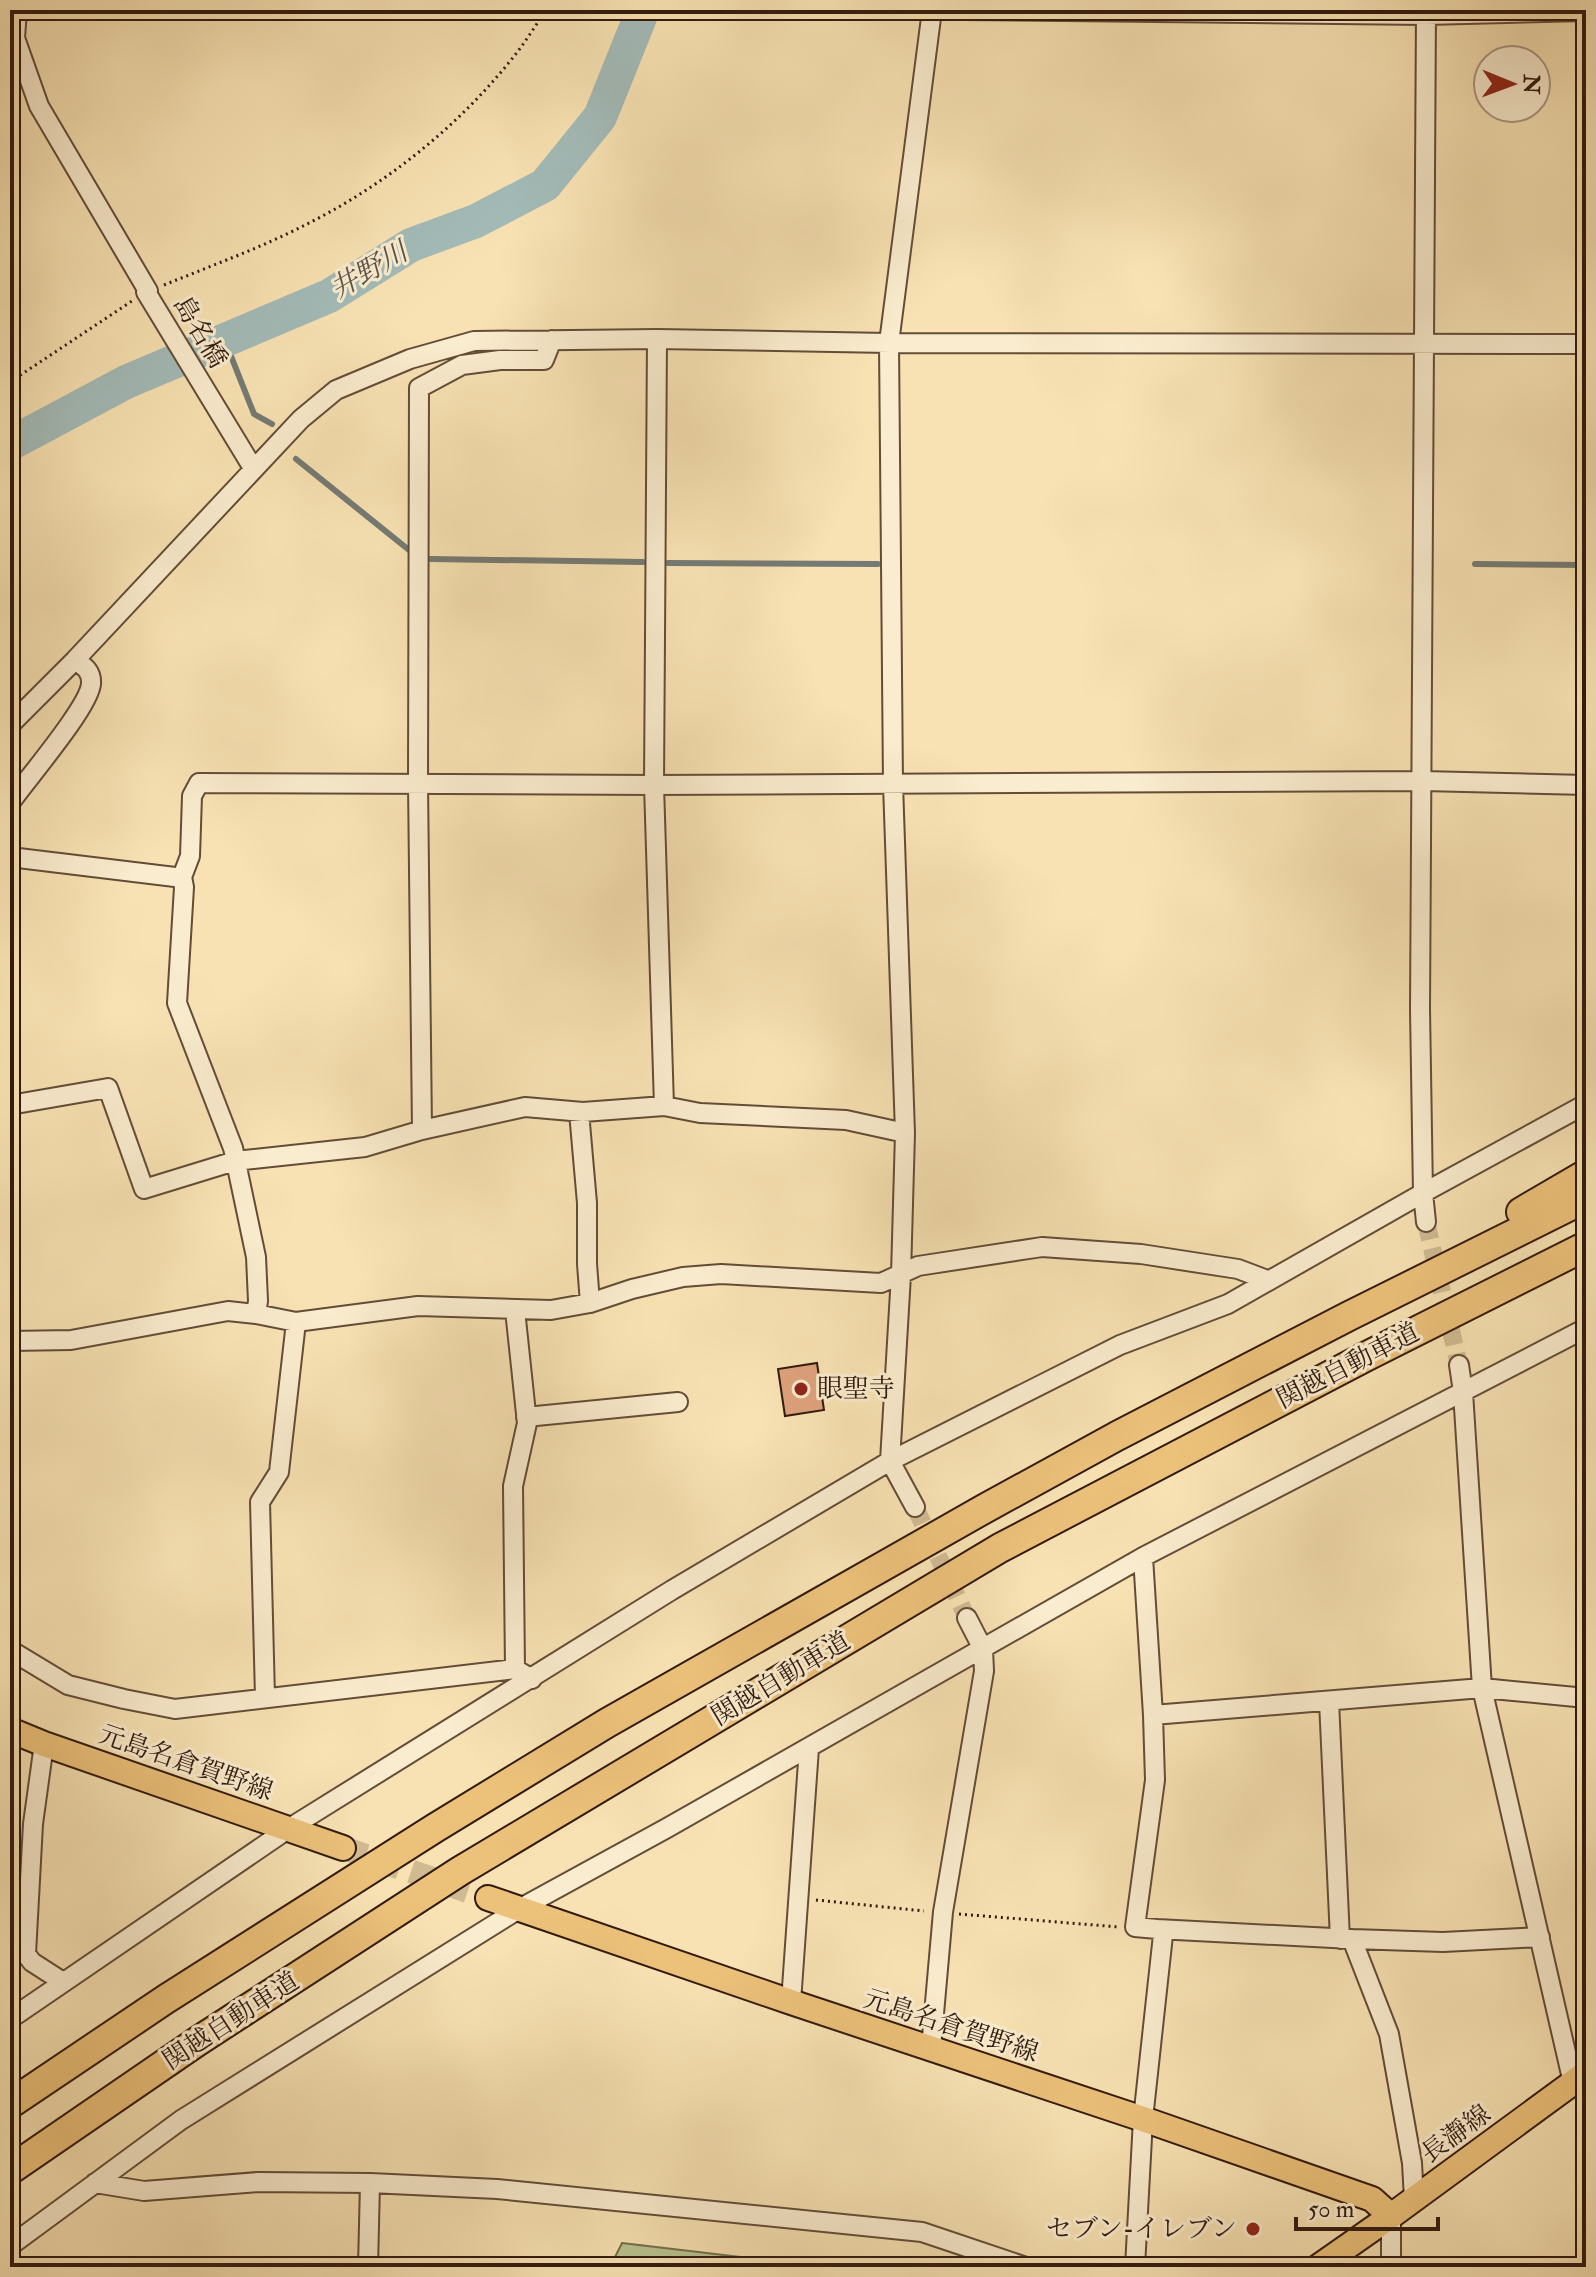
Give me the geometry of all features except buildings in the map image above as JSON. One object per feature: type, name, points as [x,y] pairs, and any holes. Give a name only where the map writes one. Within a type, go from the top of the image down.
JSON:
[{"type":"highway","points":[[1349,1316],[1586,1174]]},
{"type":"highway","name":"関越自動車道","points":[[10,2104],[435,1828],[607,1723],[1131,1429],[1586,1198]]},
{"type":"highway","name":"関越自動車道","points":[[10,2170],[198,2041],[460,1871],[1000,1548],[1353,1363],[1586,1246]]},
{"type":"main road","name":"元島名倉賀野線","points":[[10,1730],[343,1848]]},
{"type":"main road","name":"元島名倉賀野線","points":[[488,1898],[1372,2199],[1391,2216]]},
{"type":"main road","name":"長瀞線","points":[[1318,2267],[1580,2078]]},
{"type":"street","points":[[12,38],[17,10]]},
{"type":"street","points":[[915,1507],[890,1461],[901,1275],[905,1133],[893,784],[889,343],[932,10]]},
{"type":"street","points":[[964,10],[1586,11]]},
{"type":"street","points":[[1426,12],[1420,1009],[1426,1222]]},
{"type":"street","name":"島名橋","points":[[12,38],[39,106],[253,468]]},
{"type":"street","points":[[657,339],[654,785],[664,1106]]},
{"type":"street","points":[[10,725],[75,660],[253,468],[301,419],[336,390],[410,359],[474,341],[657,339],[889,343],[1586,344]]},
{"type":"street","points":[[422,1130],[418,783],[419,388],[462,365],[500,360],[544,360],[552,340]]},
{"type":"street","points":[[10,803],[89,694],[92,681],[88,669],[75,660]]},
{"type":"street","points":[[256,1314],[256,1257],[233,1148],[177,1003],[182,877],[190,856],[192,796],[199,783],[654,785],[1423,781],[1586,785]]},
{"type":"street","points":[[10,857],[182,877]]},
{"type":"street","points":[[10,1105],[108,1088],[144,1189],[235,1161],[365,1147],[422,1130],[525,1107],[579,1112],[664,1106],[700,1113],[846,1120],[905,1133]]},
{"type":"street","points":[[10,2019],[288,1829],[672,1590],[890,1461],[1120,1345],[1228,1304],[1586,1104]]},
{"type":"street","points":[[579,1112],[587,1203],[590,1303]]},
{"type":"street","points":[[10,1341],[71,1340],[228,1311],[296,1322],[418,1306],[551,1310],[590,1303],[683,1277],[721,1274],[881,1283],[918,1266],[1042,1247],[1141,1254],[1238,1269],[1267,1280]]},
{"type":"street","points":[[515,1310],[527,1423],[513,1486],[515,1669]]},
{"type":"street","points":[[265,1697],[260,1502],[279,1472],[296,1322]]},
{"type":"street","points":[[10,2246],[181,2120],[519,1909],[1143,1557],[1586,1328]]},
{"type":"street","points":[[1459,1365],[1482,1688],[1540,1937],[1580,2078]]},
{"type":"street","points":[[526,1417],[678,1402]]},
{"type":"street","points":[[1143,1557],[1155,1780],[1135,1927],[1443,1942],[1540,1937]]},
{"type":"street","points":[[931,2048],[943,1912],[984,1671],[983,1649],[967,1618]]},
{"type":"street","points":[[10,1650],[68,1685],[175,1709],[515,1669],[532,1679]]},
{"type":"street","points":[[1153,1715],[1482,1688],[1586,1698]]},
{"type":"street","points":[[1329,1701],[1346,1939],[1389,2034],[1412,2163],[1414,2199]]},
{"type":"street","points":[[44,1744],[33,1824],[26,1954],[32,1962],[63,1982]]},
{"type":"street","points":[[791,2002],[809,1748]]},
{"type":"street","points":[[1135,2267],[1143,2119],[1163,1935],[1157,1929]]},
{"type":"street","points":[[95,2183],[144,2191],[258,2182],[497,2189],[922,2232],[1026,2267]]},
{"type":"street","points":[[368,2267],[370,2183]]},
{"type":"street","points":[[1391,2216],[1391,2267]]},
{"type":"path","points":[[10,382],[147,292],[309,224],[370,189],[466,111],[516,55],[546,10]]},
{"type":"path","points":[[799,1898],[1109,1928],[1135,1927]]},
{"type":"green space","points":[[622,2243],[826,2267],[610,2267]]},
{"type":"waterway","name":"井野川","points":[[10,444],[126,382],[329,296],[411,245],[476,221],[545,185],[600,117],[643,10]]},
{"type":"waterway","points":[[225,341],[254,414],[272,424]]},
{"type":"waterway","points":[[296,459],[409,550]]},
{"type":"waterway","points":[[430,559],[643,562]]},
{"type":"waterway","points":[[668,563],[878,564]]},
{"type":"waterway","points":[[1475,564],[1586,565]]},
{"type":"tunnel","points":[[1426,1222],[1459,1365]]},
{"type":"tunnel","points":[[915,1507],[967,1618]]},
{"type":"tunnel","points":[[343,1848],[488,1898]]},
{"type":"place","name":"眼聖寺","points":[[801,1389]]},
{"type":"place","name":"セブン-イレブン","points":[[1253,2229]]}]
